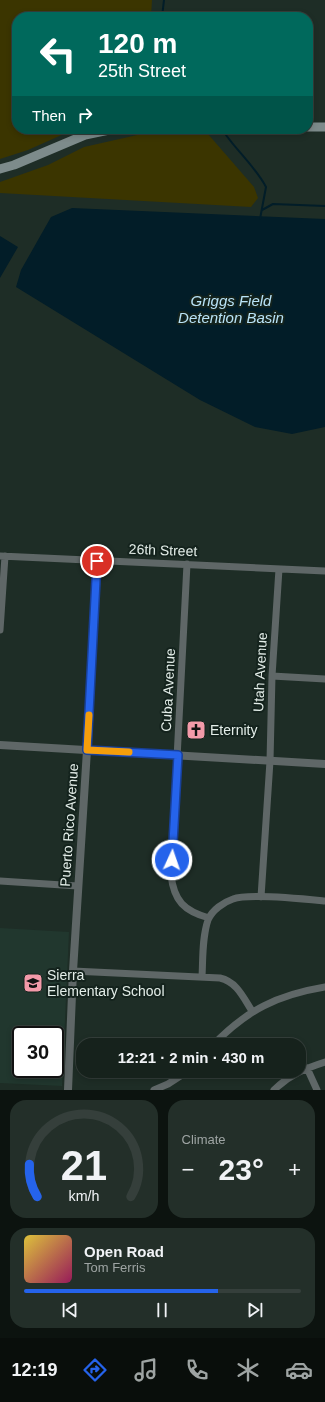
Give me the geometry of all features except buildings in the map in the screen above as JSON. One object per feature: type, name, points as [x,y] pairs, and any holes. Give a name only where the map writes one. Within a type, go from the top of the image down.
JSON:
[{"type":"main road","points":[[313,127],[325,128]]},
{"type":"main road","points":[[0,169],[14,165],[90,134]]},
{"type":"street","name":"26th Street","points":[[3,556],[325,571]]},
{"type":"street","points":[[0,630],[3,556]]},
{"type":"street","name":"Puerto Rico Avenue","points":[[68,1090],[73,971],[97,561]]},
{"type":"street","name":"Cuba Avenue","points":[[187,564],[172,875],[173,891],[183,906],[194,914],[209,918]]},
{"type":"street","name":"Utah Avenue","points":[[261,897],[270,761],[272,676],[279,569]]},
{"type":"street","points":[[272,676],[325,679]]},
{"type":"street","points":[[0,745],[325,764]]},
{"type":"street","points":[[0,881],[78,886]]},
{"type":"street","points":[[202,977],[204,940],[209,918],[218,906],[235,898],[261,897],[325,900]]},
{"type":"street","points":[[73,971],[226,979],[237,987],[252,1011]]},
{"type":"street","points":[[220,1038],[252,1011],[285,996],[325,987]]},
{"type":"street","points":[[274,1090],[285,1079],[307,1068],[325,1062]]},
{"type":"street","points":[[307,1068],[317,1090]]},
{"type":"street","points":[[154,1090],[177,1078]]},
{"type":"shaded area","points":[[0,0],[152,0],[151,12],[12,12],[12,134],[64,134],[28,150],[0,159]]},
{"type":"shaded area","points":[[142,134],[208,134],[254,187],[258,198],[251,207],[0,193],[0,182],[48,165],[84,147]]},
{"type":"shaded area","name":"Sierra Elementary School","points":[[0,928],[69,932],[64,1042],[64,1026],[12,1026],[12,1078],[62,1078],[62,1086],[0,1083]]},
{"type":"water","name":"Griggs Field Detention Basin","points":[[72,208],[325,219],[325,427],[292,434],[255,427],[200,400],[16,287],[21,270],[51,217]]},
{"type":"water","points":[[0,236],[18,247],[0,278]]},
{"type":"waterway","points":[[163,12],[164,0]]},
{"type":"waterway","points":[[226,135],[257,173],[266,187],[260,219]]},
{"type":"waterway","points":[[262,210],[273,204],[325,206]]},
{"type":"slow traffic","points":[[89,715],[87,750],[129,752]]},
{"type":"place","name":"Eternity","points":[[196,730]]},
{"type":"place","name":"Sierra Elementary School","points":[[33,983]]},
{"type":"route","points":[[97,561],[87,750],[178,755],[172,860]]}]
